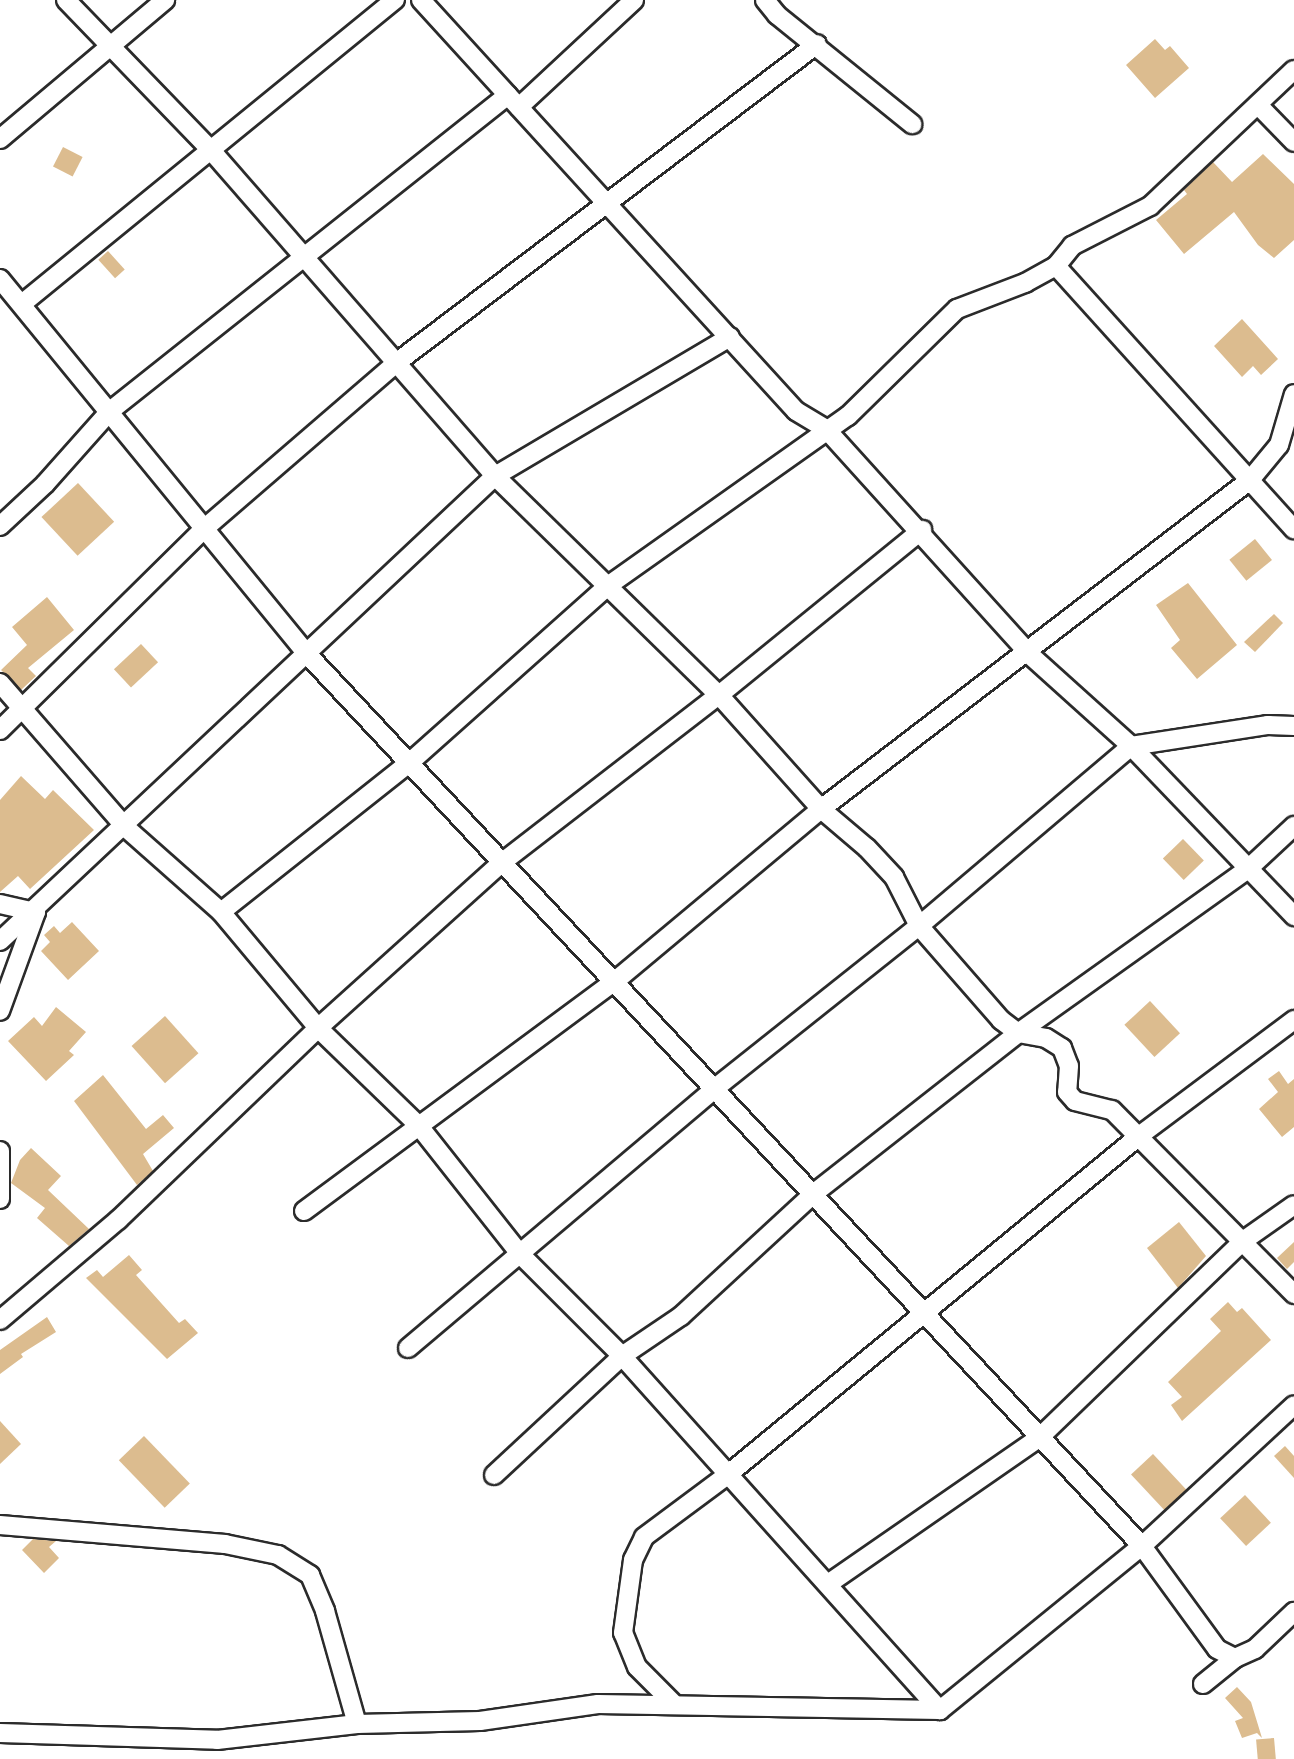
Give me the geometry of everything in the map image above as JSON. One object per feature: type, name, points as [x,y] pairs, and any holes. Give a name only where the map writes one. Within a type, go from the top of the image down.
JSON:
[{"type":"street","points":[[66,0],[209,148],[495,476],[719,695],[821,809],[894,877],[919,926],[1001,1020],[1018,1033],[1046,1038],[1062,1048],[1069,1066],[1067,1092],[1075,1101],[1112,1110],[1294,1294]]},
{"type":"street","points":[[0,139],[165,0]]},
{"type":"street","points":[[23,303],[209,148],[395,0]]},
{"type":"street","points":[[421,0],[796,411],[826,429],[922,530],[1029,654],[1132,746],[1294,916]]},
{"type":"street","points":[[0,526],[45,484],[110,411],[305,258],[514,101],[634,0]]},
{"type":"street","points":[[765,0],[777,15],[817,44],[912,124]]},
{"type":"street","points":[[0,730],[205,528],[396,362],[609,205],[722,112],[817,44]]},
{"type":"street","points":[[221,912],[408,764],[609,585],[848,416],[957,309],[1056,266],[1072,246],[1150,206],[1259,106],[1294,70]]},
{"type":"street","points":[[1259,106],[1294,142]]},
{"type":"street","points":[[1056,266],[1294,529]]},
{"type":"street","points":[[0,279],[23,303],[307,654],[499,864],[614,982],[1142,1546],[1217,1649],[1235,1658]]},
{"type":"street","points":[[0,941],[36,912],[495,476],[730,337]]},
{"type":"street","points":[[304,1211],[614,982],[821,809],[1029,654],[1250,480],[1287,439],[1294,394]]},
{"type":"street","points":[[0,1320],[118,1220],[318,1028],[499,864],[719,695],[922,530]]},
{"type":"street","points":[[0,683],[125,827],[221,912],[318,1028],[419,1126],[521,1255],[622,1356],[726,1476],[828,1584],[940,1710]]},
{"type":"street","points":[[408,1348],[714,1089],[919,926],[1132,746],[1153,739],[1294,726]]},
{"type":"street","points":[[494,1475],[622,1356],[681,1316],[813,1194],[1018,1033],[1249,868],[1294,826]]},
{"type":"street","points":[[0,904],[36,912]]},
{"type":"street","points":[[0,1011],[36,912]]},
{"type":"street","points":[[674,1704],[637,1667],[623,1633],[633,1560],[644,1537],[726,1476],[1139,1136],[1294,1020]]},
{"type":"street","points":[[0,1151],[0,1199]]},
{"type":"street","points":[[828,1584],[1040,1437],[1244,1241],[1294,1205]]},
{"type":"street","points":[[0,1733],[217,1740],[358,1724],[480,1721],[598,1704],[940,1710],[1142,1546],[1294,1405]]},
{"type":"street","points":[[0,1525],[225,1544],[278,1555],[310,1575],[325,1611],[358,1724]]},
{"type":"street","points":[[1203,1684],[1235,1658],[1255,1649],[1294,1612]]},
{"type":"building","points":[[1155,39],[1165,50],[1170,46],[1189,68],[1155,98],[1126,65]]},
{"type":"building","points":[[63,147],[83,157],[73,177],[53,167]]},
{"type":"building","points":[[1263,154],[1294,184],[1294,240],[1274,258],[1258,245],[1234,212],[1184,254],[1156,220],[1187,194],[1184,190],[1213,162],[1232,182]]},
{"type":"building","points":[[108,251],[125,270],[115,278],[98,260]]},
{"type":"building","points":[[1242,319],[1278,359],[1261,375],[1253,366],[1242,377],[1214,346]]},
{"type":"building","points":[[78,483],[114,522],[78,556],[41,517]]},
{"type":"building","points":[[1255,539],[1272,560],[1246,581],[1229,560]]},
{"type":"building","points":[[1188,583],[1237,645],[1197,679],[1171,648],[1180,640],[1156,605]]},
{"type":"building","points":[[47,597],[74,630],[28,668],[36,676],[21,690],[1,670],[27,645],[12,627]]},
{"type":"building","points":[[1274,614],[1283,623],[1255,652],[1244,642]]},
{"type":"building","points":[[141,644],[158,662],[131,688],[114,669]]},
{"type":"building","points":[[21,776],[45,799],[53,790],[94,830],[30,889],[18,876],[0,892],[0,800]]},
{"type":"building","points":[[1183,839],[1204,861],[1184,880],[1163,858]]},
{"type":"building","points":[[72,922],[99,951],[68,980],[41,951],[50,942],[44,935],[54,926],[60,933]]},
{"type":"building","points":[[1150,1001],[1180,1033],[1154,1057],[1124,1025]]},
{"type":"building","points":[[56,1007],[86,1032],[69,1051],[74,1055],[46,1081],[8,1041],[34,1017],[42,1026]]},
{"type":"building","points":[[165,1016],[198,1053],[165,1083],[132,1046]]},
{"type":"building","points":[[1279,1071],[1288,1084],[1294,1079],[1294,1127],[1282,1137],[1259,1109],[1278,1092],[1268,1079]]},
{"type":"building","points":[[103,1075],[146,1129],[163,1115],[174,1128],[143,1154],[153,1171],[137,1185],[74,1101]]},
{"type":"building","points":[[31,1148],[61,1176],[48,1190],[89,1229],[69,1246],[37,1218],[45,1208],[11,1183],[20,1160]]},
{"type":"building","points":[[1179,1222],[1206,1256],[1178,1288],[1147,1248]]},
{"type":"building","points":[[1294,1242],[1294,1262],[1287,1269],[1277,1258]]},
{"type":"building","points":[[129,1255],[142,1270],[136,1275],[179,1323],[185,1319],[198,1333],[167,1359],[86,1278],[97,1270],[103,1277]]},
{"type":"building","points":[[1228,1302],[1237,1312],[1242,1308],[1271,1340],[1182,1421],[1171,1405],[1182,1397],[1168,1382],[1221,1331],[1210,1319]]},
{"type":"building","points":[[47,1317],[56,1332],[21,1354],[23,1357],[0,1374],[0,1350]]},
{"type":"building","points":[[0,1421],[21,1444],[0,1464]]},
{"type":"building","points":[[144,1436],[190,1483],[165,1508],[119,1460]]},
{"type":"building","points":[[1285,1446],[1294,1456],[1294,1478],[1274,1456]]},
{"type":"building","points":[[1153,1454],[1186,1490],[1164,1510],[1131,1474]]},
{"type":"building","points":[[1245,1495],[1271,1523],[1246,1546],[1220,1518]]},
{"type":"building","points":[[33,1539],[56,1541],[49,1547],[59,1558],[44,1573],[22,1550]]},
{"type":"building","points":[[1237,1687],[1251,1702],[1262,1738],[1257,1733],[1242,1738],[1235,1721],[1243,1718],[1225,1698]]},
{"type":"building","points":[[1274,1738],[1276,1759],[1258,1759],[1256,1740]]}]
